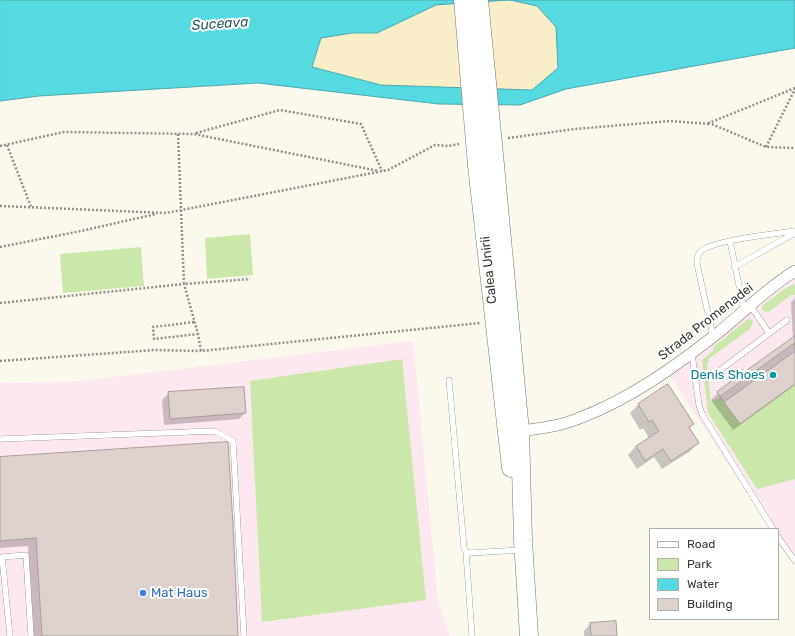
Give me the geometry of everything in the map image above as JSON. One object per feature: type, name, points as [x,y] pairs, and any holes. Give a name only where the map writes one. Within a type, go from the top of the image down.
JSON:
[{"type":"main road","name":"Calea Unirii","points":[[463,0],[486,166],[513,432],[529,636]]},
{"type":"main road","name":"Calea Unirii","points":[[479,0],[486,166],[495,321],[513,432]]},
{"type":"street","name":"Strada Promenadei","points":[[513,432],[576,420],[620,399],[692,354],[776,283],[795,271]]},
{"type":"lane","points":[[713,336],[696,259],[700,252],[721,243],[730,241],[795,232]]},
{"type":"lane","points":[[734,267],[795,232]]},
{"type":"lane","points":[[730,241],[734,267],[747,308],[769,333]]},
{"type":"lane","points":[[715,374],[787,320]]},
{"type":"lane","points":[[692,354],[698,405],[702,414],[772,528]]},
{"type":"lane","points":[[449,380],[464,548],[466,552],[472,636]]},
{"type":"lane","points":[[0,439],[216,431],[233,441],[244,636]]},
{"type":"lane","points":[[779,538],[795,561]]},
{"type":"lane","points":[[466,552],[470,553],[523,545]]},
{"type":"lane","points":[[10,636],[2,557],[26,555],[31,636]]},
{"type":"path","points":[[710,124],[709,123],[795,89]]},
{"type":"path","points":[[766,147],[795,89]]},
{"type":"path","points":[[194,134],[280,110],[361,124],[382,171]]},
{"type":"path","points":[[508,138],[575,129],[670,121],[710,124],[766,147],[795,148]]},
{"type":"path","points":[[0,146],[64,132],[194,134],[382,171]]},
{"type":"path","points":[[178,134],[184,284],[198,334],[201,351]]},
{"type":"path","points":[[7,144],[31,207]]},
{"type":"path","points":[[0,247],[81,232],[161,213],[388,170],[435,145],[448,146],[462,144]]},
{"type":"path","points":[[0,206],[161,213]]},
{"type":"path","points":[[0,303],[184,284],[250,279]]},
{"type":"path","points":[[0,361],[155,350],[201,351],[495,321]]},
{"type":"path","points":[[194,322],[153,327],[154,339],[198,334]]},
{"type":"shaded area","points":[[795,276],[795,566],[779,542],[779,528],[770,528],[670,376],[765,285]]},
{"type":"shaded area","points":[[413,341],[438,601],[450,636],[0,636],[0,383],[72,382]]},
{"type":"green space","points":[[250,234],[253,275],[207,279],[205,238]]},
{"type":"green space","points":[[141,247],[144,286],[63,293],[60,254]]},
{"type":"green space","points":[[795,284],[795,295],[791,295],[769,312],[763,311],[761,308],[763,305],[786,288]]},
{"type":"green space","points":[[748,319],[752,320],[753,322],[750,329],[708,359],[709,361],[707,364],[711,402],[720,397],[740,424],[795,384],[795,479],[757,489],[708,413],[702,360],[713,351],[713,347]]},
{"type":"green space","points":[[402,359],[426,600],[262,622],[250,381]]},
{"type":"sand","points":[[510,0],[538,6],[556,27],[558,68],[532,90],[381,85],[312,67],[321,38],[352,33],[377,33],[436,5]]},
{"type":"water","name":"Suceava","points":[[0,0],[510,0],[795,0],[795,48],[566,89],[520,105],[439,104],[258,83],[39,96],[0,101]],"holes":[[[510,0],[537,6],[556,27],[558,68],[532,90],[381,85],[312,67],[321,38],[352,33],[377,33],[436,5]]]},
{"type":"building","points":[[795,336],[795,351],[724,402],[717,392]]},
{"type":"building","name":"Denis Shoes","points":[[795,343],[795,384],[740,424],[720,397]]},
{"type":"building","points":[[668,384],[694,424],[689,427],[699,443],[671,461],[663,449],[645,461],[636,446],[659,431],[652,420],[649,422],[638,404]]},
{"type":"building","points":[[244,387],[246,413],[170,419],[168,392]]},
{"type":"building","points":[[228,442],[238,636],[42,636],[36,538],[0,541],[0,457]]},
{"type":"building","points":[[616,621],[617,636],[591,636],[590,623]]},
{"type":"place","name":"Denis Shoes","points":[[773,375]]},
{"type":"place","name":"Mat Haus","points":[[143,593]]}]
